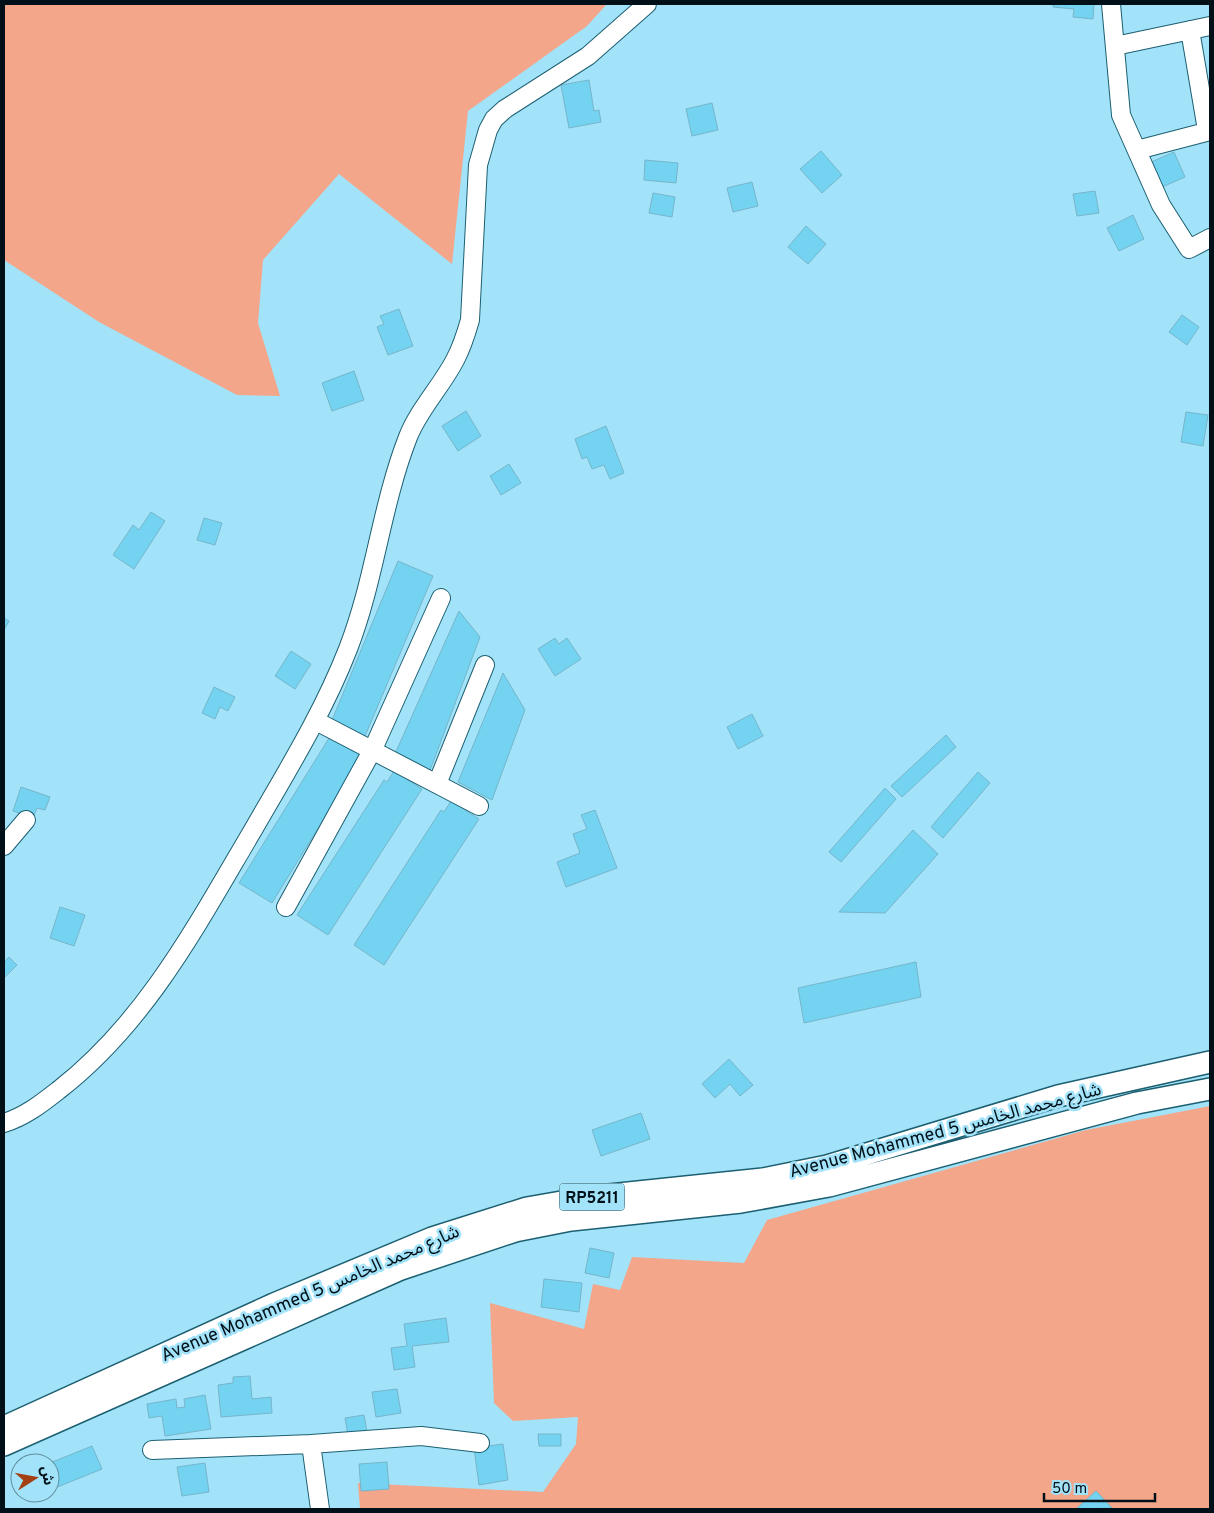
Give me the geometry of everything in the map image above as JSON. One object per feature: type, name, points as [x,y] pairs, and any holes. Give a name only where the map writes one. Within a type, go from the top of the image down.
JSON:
[{"type":"main road","name":"Avenue Mohammed 5 شارع محمد الخامس","points":[[4,1427],[274,1304],[432,1238],[527,1208],[590,1197],[763,1179],[827,1166],[1058,1096],[1210,1062]]},
{"type":"main road","name":"Avenue Mohammed 5 شارع محمد الخامس","points":[[4,1445],[401,1269],[515,1230],[570,1220],[741,1202],[829,1186],[1136,1103],[1210,1089]]},
{"type":"street","points":[[4,1123],[31,1112],[72,1080],[103,1052],[132,1020],[180,954],[316,721],[348,649],[365,603],[396,470],[409,435],[424,406],[455,362],[463,344],[470,320],[478,165],[488,130],[494,118],[588,56],[647,4]]},
{"type":"street","points":[[1111,4],[1121,115],[1161,205],[1190,249],[1210,238]]},
{"type":"street","points":[[1115,46],[1210,26]]},
{"type":"street","points":[[1137,150],[1208,130],[1190,30]]},
{"type":"street","points":[[286,907],[373,749],[441,598]]},
{"type":"street","points":[[437,784],[485,665]]},
{"type":"street","points":[[316,721],[373,749],[478,806]]},
{"type":"street","points":[[4,846],[26,820]]},
{"type":"street","points":[[152,1450],[311,1444],[421,1436],[480,1443]]},
{"type":"street","points":[[311,1444],[320,1509]]},
{"type":"shaded area","points":[[4,4],[607,4],[587,26],[468,111],[452,264],[339,174],[263,260],[258,323],[280,396],[237,395],[99,322],[4,260]]},
{"type":"shaded area","points":[[1210,1106],[1210,1509],[360,1509],[358,1483],[543,1492],[576,1444],[578,1417],[513,1421],[494,1403],[490,1303],[584,1329],[593,1284],[620,1290],[632,1257],[744,1263],[767,1220],[1086,1130]]},
{"type":"building","points":[[1053,4],[1094,4],[1093,19],[1073,17],[1074,9],[1053,7]]},
{"type":"building","points":[[589,80],[594,111],[599,110],[601,122],[569,128],[561,85]]},
{"type":"building","points":[[712,103],[718,130],[692,136],[686,109]]},
{"type":"building","points":[[821,151],[842,175],[822,193],[800,169]]},
{"type":"building","points":[[1174,152],[1185,177],[1160,188],[1149,163]]},
{"type":"building","points":[[645,160],[678,163],[676,183],[644,180]]},
{"type":"building","points":[[752,182],[758,206],[733,212],[727,188]]},
{"type":"building","points":[[1095,191],[1099,213],[1077,216],[1073,194]]},
{"type":"building","points":[[653,193],[675,197],[672,217],[649,213]]},
{"type":"building","points":[[1133,215],[1144,239],[1119,251],[1107,228]]},
{"type":"building","points":[[806,226],[826,244],[808,264],[788,247]]},
{"type":"building","points":[[399,309],[413,346],[388,355],[377,327],[384,324],[380,316]]},
{"type":"building","points":[[1182,315],[1199,327],[1187,345],[1169,332]]},
{"type":"building","points":[[354,371],[364,400],[332,411],[322,383]]},
{"type":"building","points":[[466,411],[481,436],[458,451],[442,426]]},
{"type":"building","points":[[1186,412],[1208,415],[1203,446],[1181,442]]},
{"type":"building","points":[[606,426],[624,473],[610,479],[604,465],[592,469],[587,457],[582,459],[575,439]]},
{"type":"building","points":[[509,464],[521,483],[501,495],[490,476]]},
{"type":"building","points":[[151,512],[165,521],[134,569],[113,555],[133,525],[139,530]]},
{"type":"building","points":[[204,518],[222,523],[215,545],[197,540]]},
{"type":"building","points":[[398,561],[433,576],[365,736],[330,725]]},
{"type":"building","points":[[459,611],[480,637],[429,773],[394,756]]},
{"type":"building","points":[[4,618],[9,621],[4,630]]},
{"type":"building","points":[[555,638],[559,644],[567,638],[581,659],[555,676],[538,649]]},
{"type":"building","points":[[291,651],[311,664],[295,689],[275,676]]},
{"type":"building","points":[[503,673],[525,710],[492,800],[458,782]]},
{"type":"building","points":[[214,687],[235,697],[228,711],[220,707],[215,719],[202,713]]},
{"type":"building","points":[[752,714],[763,736],[738,749],[727,727]]},
{"type":"building","points":[[331,735],[363,755],[272,903],[239,883]]},
{"type":"building","points":[[946,735],[956,747],[902,797],[891,786]]},
{"type":"building","points":[[394,771],[422,789],[328,935],[297,915],[384,780],[387,782]]},
{"type":"building","points":[[978,772],[990,783],[943,838],[931,827]]},
{"type":"building","points":[[21,787],[50,797],[45,810],[37,808],[33,818],[13,811]]},
{"type":"building","points":[[885,788],[896,799],[841,862],[829,852]]},
{"type":"building","points":[[451,801],[479,819],[384,965],[354,945],[441,810],[444,812]]},
{"type":"building","points":[[595,810],[617,868],[566,887],[557,862],[580,853],[573,834],[587,829],[581,815]]},
{"type":"building","points":[[913,830],[938,854],[885,913],[839,912]]},
{"type":"building","points":[[60,907],[85,915],[74,946],[50,938]]},
{"type":"building","points":[[9,957],[17,965],[4,978],[4,962]]},
{"type":"building","points":[[916,962],[921,997],[804,1023],[798,988]]},
{"type":"building","points":[[729,1059],[753,1085],[740,1096],[730,1084],[715,1098],[702,1084]]},
{"type":"building","points":[[641,1113],[650,1139],[601,1156],[592,1130]]},
{"type":"building","points":[[590,1248],[614,1253],[609,1278],[585,1273]]},
{"type":"building","points":[[544,1279],[582,1283],[579,1312],[541,1307]]},
{"type":"building","points":[[446,1318],[449,1342],[412,1346],[415,1367],[394,1370],[391,1348],[407,1346],[404,1324]]},
{"type":"building","points":[[250,1376],[252,1399],[271,1397],[272,1413],[221,1417],[218,1385],[233,1383],[233,1377]]},
{"type":"building","points":[[397,1389],[401,1413],[376,1417],[372,1392]]},
{"type":"building","points":[[205,1395],[211,1429],[165,1436],[162,1416],[149,1418],[147,1404],[176,1399],[177,1408],[185,1407],[184,1399]]},
{"type":"building","points":[[364,1415],[368,1438],[349,1441],[345,1418]]},
{"type":"building","points":[[538,1434],[561,1434],[561,1446],[539,1446]]},
{"type":"building","points":[[503,1444],[508,1480],[479,1485],[474,1448]]},
{"type":"building","points":[[92,1446],[102,1469],[60,1486],[60,1459]]},
{"type":"building","points":[[387,1462],[389,1489],[361,1491],[359,1464]]},
{"type":"building","points":[[205,1463],[209,1492],[182,1496],[177,1467]]},
{"type":"building","points":[[1096,1491],[1112,1508],[1076,1509]]}]
